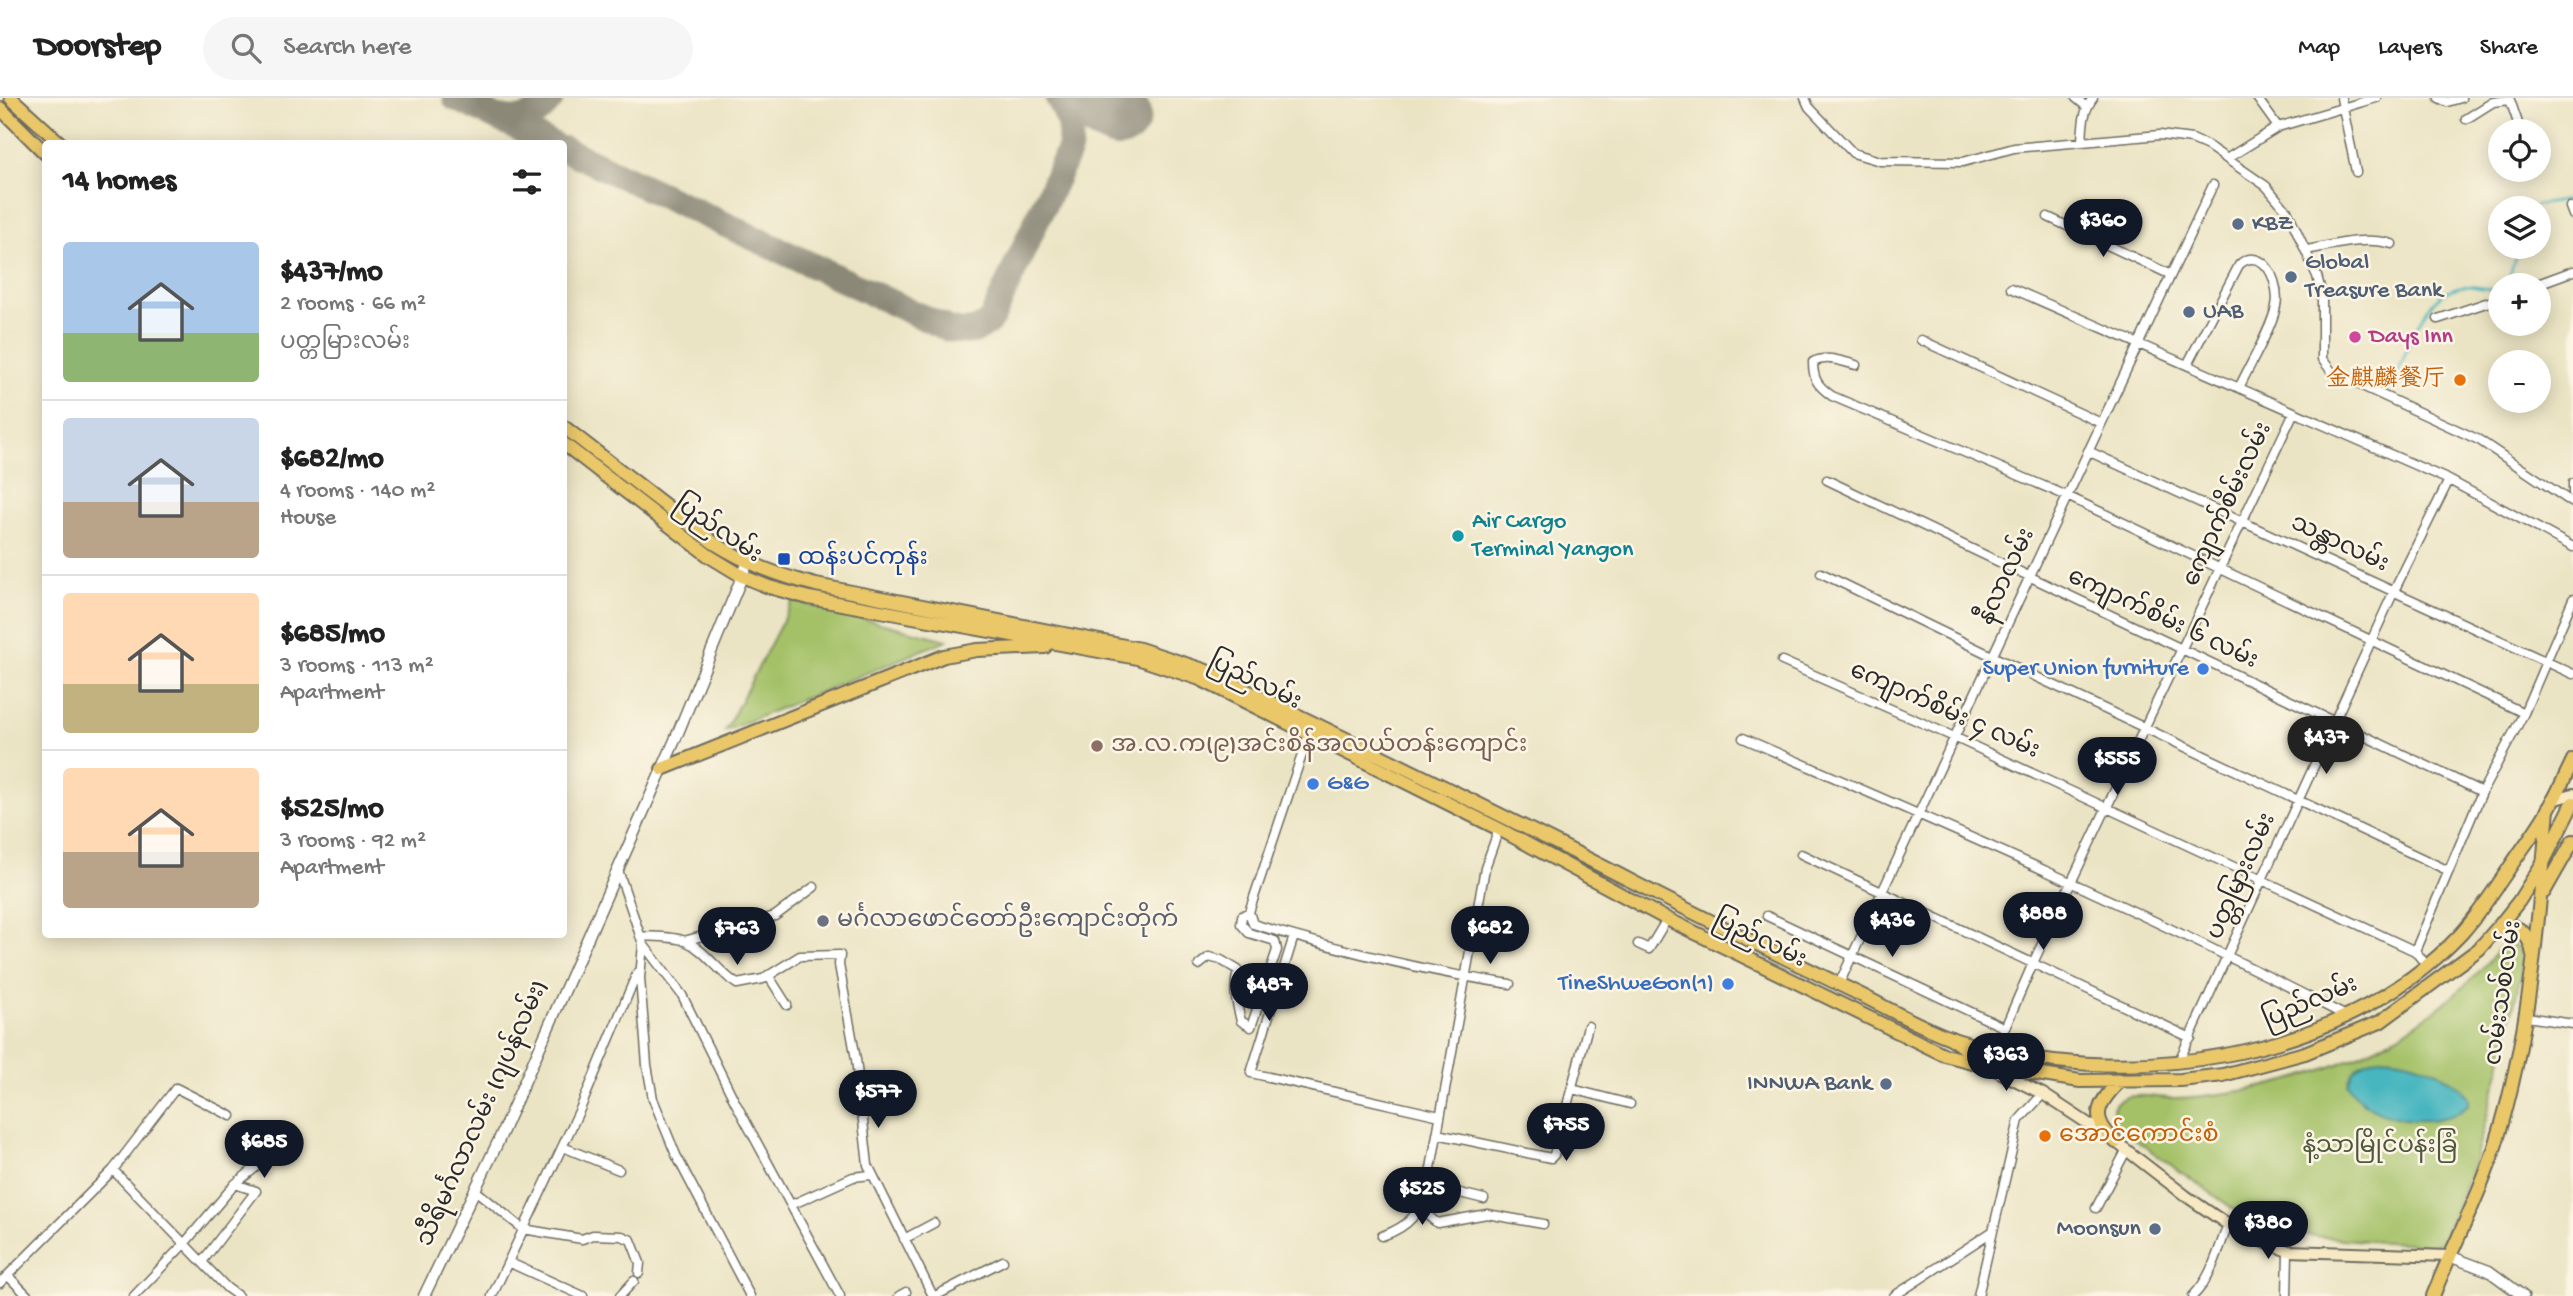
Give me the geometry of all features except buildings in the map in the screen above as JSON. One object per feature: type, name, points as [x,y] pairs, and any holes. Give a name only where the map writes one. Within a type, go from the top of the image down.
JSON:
[{"type":"main road","points":[[11,98],[57,140]]},
{"type":"main road","points":[[0,108],[41,150]]},
{"type":"main road","points":[[45,140],[48,132]]},
{"type":"main road","name":"ပြည်လမ်း","points":[[567,429],[714,542],[774,574],[816,585],[1140,649],[1204,670],[1510,819],[1744,939],[1951,1038],[1999,1052],[2045,1061],[2116,1066],[2207,1059],[2296,1037],[2346,1016],[2427,966],[2459,936],[2480,912],[2550,805],[2573,760]]},
{"type":"main road","name":"ပြည်လမ်း","points":[[567,446],[709,556],[742,576],[809,598],[1137,658],[1200,679],[1499,829],[1667,919],[1945,1055],[1987,1066],[2080,1081],[2181,1080],[2255,1068],[2305,1052],[2380,1022],[2479,949],[2519,901],[2544,861],[2573,803]]},
{"type":"main road","points":[[662,769],[944,656],[977,650],[1075,646]]},
{"type":"main road","points":[[2550,805],[2573,794]]},
{"type":"main road","name":"လမ်းသစ်လမ်း","points":[[2433,1296],[2490,1160],[2511,1088],[2527,1017],[2550,805]]},
{"type":"main road","points":[[2539,902],[2573,841]]},
{"type":"main road","points":[[2500,925],[2512,925],[2526,934],[2533,956]]},
{"type":"main road","name":"ပြည်လမ်း","points":[[1951,1038],[1987,1066]]},
{"type":"main road","points":[[2041,1093],[2045,1061]]},
{"type":"main road","points":[[1987,1066],[2041,1093],[2122,1146],[2240,1233],[2288,1251],[2449,1256]]},
{"type":"main road","points":[[2116,1066],[2119,1082],[2100,1103],[2099,1118],[2104,1130],[2122,1146]]},
{"type":"street","points":[[1805,98],[1809,107],[1853,153],[1880,161],[1964,162],[2014,148],[2082,141],[2160,135],[2192,139],[2228,158],[2266,186],[2288,212],[2317,276],[2322,295],[2322,359],[2332,372],[2479,440],[2573,503]]},
{"type":"street","points":[[2076,98],[2087,107]]},
{"type":"street","points":[[2082,141],[2087,107],[2093,98]]},
{"type":"street","points":[[2257,98],[2278,127]]},
{"type":"street","points":[[2340,98],[2356,172]]},
{"type":"street","points":[[2228,158],[2278,127],[2376,98]]},
{"type":"street","points":[[2439,98],[2447,102],[2461,98]]},
{"type":"street","points":[[2466,119],[2493,102],[2510,99],[2516,119]]},
{"type":"street","name":"နီလာလမ်း","points":[[1839,984],[2213,186]]},
{"type":"street","points":[[2048,217],[2171,275]]},
{"type":"street","points":[[2306,250],[2360,241],[2392,244]]},
{"type":"street","points":[[2187,365],[2239,265],[2248,259],[2260,261],[2266,266],[2273,280],[2277,303],[2239,388]]},
{"type":"street","points":[[2551,279],[2573,271]]},
{"type":"street","points":[[2011,288],[2449,480],[2573,547]]},
{"type":"street","points":[[2438,319],[2488,302]]},
{"type":"street","points":[[1921,340],[2101,423]]},
{"type":"street","points":[[1856,365],[1827,358],[1817,360],[1813,362],[1813,376],[1819,387],[1832,396],[2067,496],[2524,713]]},
{"type":"street","name":"ကျောက်စိမ်းလမ်း","points":[[1852,957],[2005,1028],[2033,963],[2294,412]]},
{"type":"street","name":"သန္တာလမ်း","points":[[2088,451],[2544,663],[2573,674]]},
{"type":"street","name":"ကျောက်စိမ်း ၆ လမ်း","points":[[1827,480],[2482,792]]},
{"type":"street","name":"ပတ္တမြားလမ်း","points":[[2179,1061],[2394,592],[2449,480]]},
{"type":"street","points":[[2573,482],[2573,494]]},
{"type":"street","name":"သီရိမင်္ဂလာလမ်း (ဂျပန်လမ်း)","points":[[424,1296],[475,1190],[618,870],[748,562]]},
{"type":"street","points":[[1821,573],[2449,872]]},
{"type":"street","points":[[2415,951],[2482,792],[2524,713],[2572,603]]},
{"type":"street","name":"ကျောက်စိမ်း ၄ လမ်း","points":[[1782,660],[2415,951],[2427,966]]},
{"type":"street","points":[[1309,734],[1249,912],[1253,924],[1465,977],[1510,984]]},
{"type":"street","points":[[1743,738],[1919,814],[2228,955],[2346,1016]]},
{"type":"street","points":[[1382,1236],[1401,1229],[1420,1209],[1427,1185],[1485,868],[1499,829]]},
{"type":"street","points":[[1801,854],[2191,1038]]},
{"type":"street","points":[[618,870],[642,940],[682,995],[735,1102],[840,1296]]},
{"type":"street","points":[[642,940],[684,941],[775,916],[814,887]]},
{"type":"street","points":[[1199,965],[1209,957],[1222,960],[1238,970],[1233,988],[1235,998],[1241,1021],[1251,1027],[1255,1023],[1262,991],[1277,950],[1275,941],[1249,933],[1241,924],[1242,916],[1249,912]]},
{"type":"street","points":[[1767,916],[1852,957]]},
{"type":"street","points":[[1638,944],[1649,949],[1667,919]]},
{"type":"street","points":[[1294,936],[1251,1073],[1440,1116]]},
{"type":"street","points":[[642,940],[640,966],[645,1042],[653,1099],[676,1155],[750,1296]]},
{"type":"street","points":[[684,941],[701,952],[737,984],[768,975],[800,956],[840,955],[839,965],[856,1059],[871,1175],[934,1296],[1003,1261]]},
{"type":"street","points":[[492,1296],[563,1147],[640,966]]},
{"type":"street","points":[[768,975],[787,1005]]},
{"type":"street","points":[[2527,1017],[2573,1024]]},
{"type":"street","points":[[1437,1134],[1552,1158],[1588,1026]]},
{"type":"street","points":[[0,1283],[113,1170],[176,1088],[231,1116]]},
{"type":"street","points":[[1572,1089],[1630,1104]]},
{"type":"street","points":[[1978,1296],[2019,1120],[2041,1093]]},
{"type":"street","points":[[2096,1208],[2122,1146]]},
{"type":"street","points":[[563,1147],[619,1170]]},
{"type":"street","points":[[134,1296],[184,1244],[235,1184],[274,1153]]},
{"type":"street","points":[[113,1170],[238,1296]]},
{"type":"street","points":[[791,1205],[853,1177],[871,1175]]},
{"type":"street","points":[[202,1262],[256,1191],[235,1184]]},
{"type":"street","points":[[1427,1185],[1484,1199]]},
{"type":"street","points":[[475,1190],[523,1229],[582,1239],[593,1234],[622,1236],[631,1240],[640,1264],[636,1277],[620,1296]]},
{"type":"street","points":[[1420,1209],[1437,1223],[1487,1214],[1543,1224]]},
{"type":"street","points":[[904,1239],[934,1223]]},
{"type":"street","points":[[2193,1296],[2209,1275],[2228,1225]]},
{"type":"street","points":[[1894,1296],[1993,1231]]},
{"type":"street","points":[[2287,1296],[2288,1251]]},
{"type":"street","points":[[2449,1256],[2489,1271],[2523,1296]]},
{"type":"street","points":[[508,1262],[583,1296]]},
{"type":"street","points":[[8,1276],[28,1296]]},
{"type":"green space","points":[[793,601],[947,640],[725,731]]},
{"type":"green space","name":"နံ့သာမြိုင်ပန်းခြံ","points":[[2503,944],[2513,944],[2520,952],[2523,965],[2499,1071],[2474,1163],[2442,1241],[2432,1245],[2339,1239],[2269,1227],[2248,1219],[2120,1129],[2116,1121],[2113,1108],[2117,1102],[2128,1097],[2182,1098],[2228,1093],[2268,1086],[2345,1062],[2415,1025],[2447,1001]]},
{"type":"water","points":[[2381,1057],[2418,1063],[2440,1073],[2469,1097],[2469,1104],[2453,1115],[2437,1119],[2408,1119],[2379,1112],[2356,1096],[2348,1084],[2356,1068]]},
{"type":"waterway","points":[[2551,203],[2573,199]]},
{"type":"waterway","points":[[2511,273],[2515,259]]},
{"type":"waterway","points":[[2392,390],[2415,330],[2433,303],[2444,293],[2458,287],[2488,289]]},
{"type":"taxiway","points":[[455,98],[544,140]]},
{"type":"taxiway","points":[[567,150],[948,329],[967,332],[984,326],[993,316],[1069,150],[1069,123],[1058,98]]},
{"type":"taxiway","points":[[501,118],[516,120],[529,117],[541,110],[551,99]]},
{"type":"runway","points":[[1082,98],[1118,115]]},
{"type":"place","name":"KBZ","points":[[2238,224]]},
{"type":"place","name":"Global Treasure Bank","points":[[2291,277]]},
{"type":"place","name":"UAB","points":[[2189,312]]},
{"type":"place","name":"Days Inn","points":[[2355,337]]},
{"type":"place","name":"金麒麟餐厅","points":[[2460,380]]},
{"type":"place","name":"Air Cargo Terminal Yangon","points":[[1458,536]]},
{"type":"place","name":"ထန်းပင်ကုန်း","points":[[784,559]]},
{"type":"place","name":"Super Union furniture","points":[[2203,669]]},
{"type":"place","name":"အ.လ.က(၉)အင်းစိန်အလယ်တန်းကျောင်း","points":[[1097,746]]},
{"type":"place","name":"G&G","points":[[1313,784]]},
{"type":"place","name":"မင်္ဂလာဖောင်တော်ဦးကျောင်းတိုက်","points":[[823,921]]},
{"type":"place","name":"TineShweGon(1)","points":[[1728,984]]},
{"type":"place","name":"INNWA Bank","points":[[1886,1084]]},
{"type":"place","name":"အောင်ကောင်းစံ","points":[[2045,1136]]},
{"type":"place","name":"Moonsun","points":[[2155,1229]]}]
